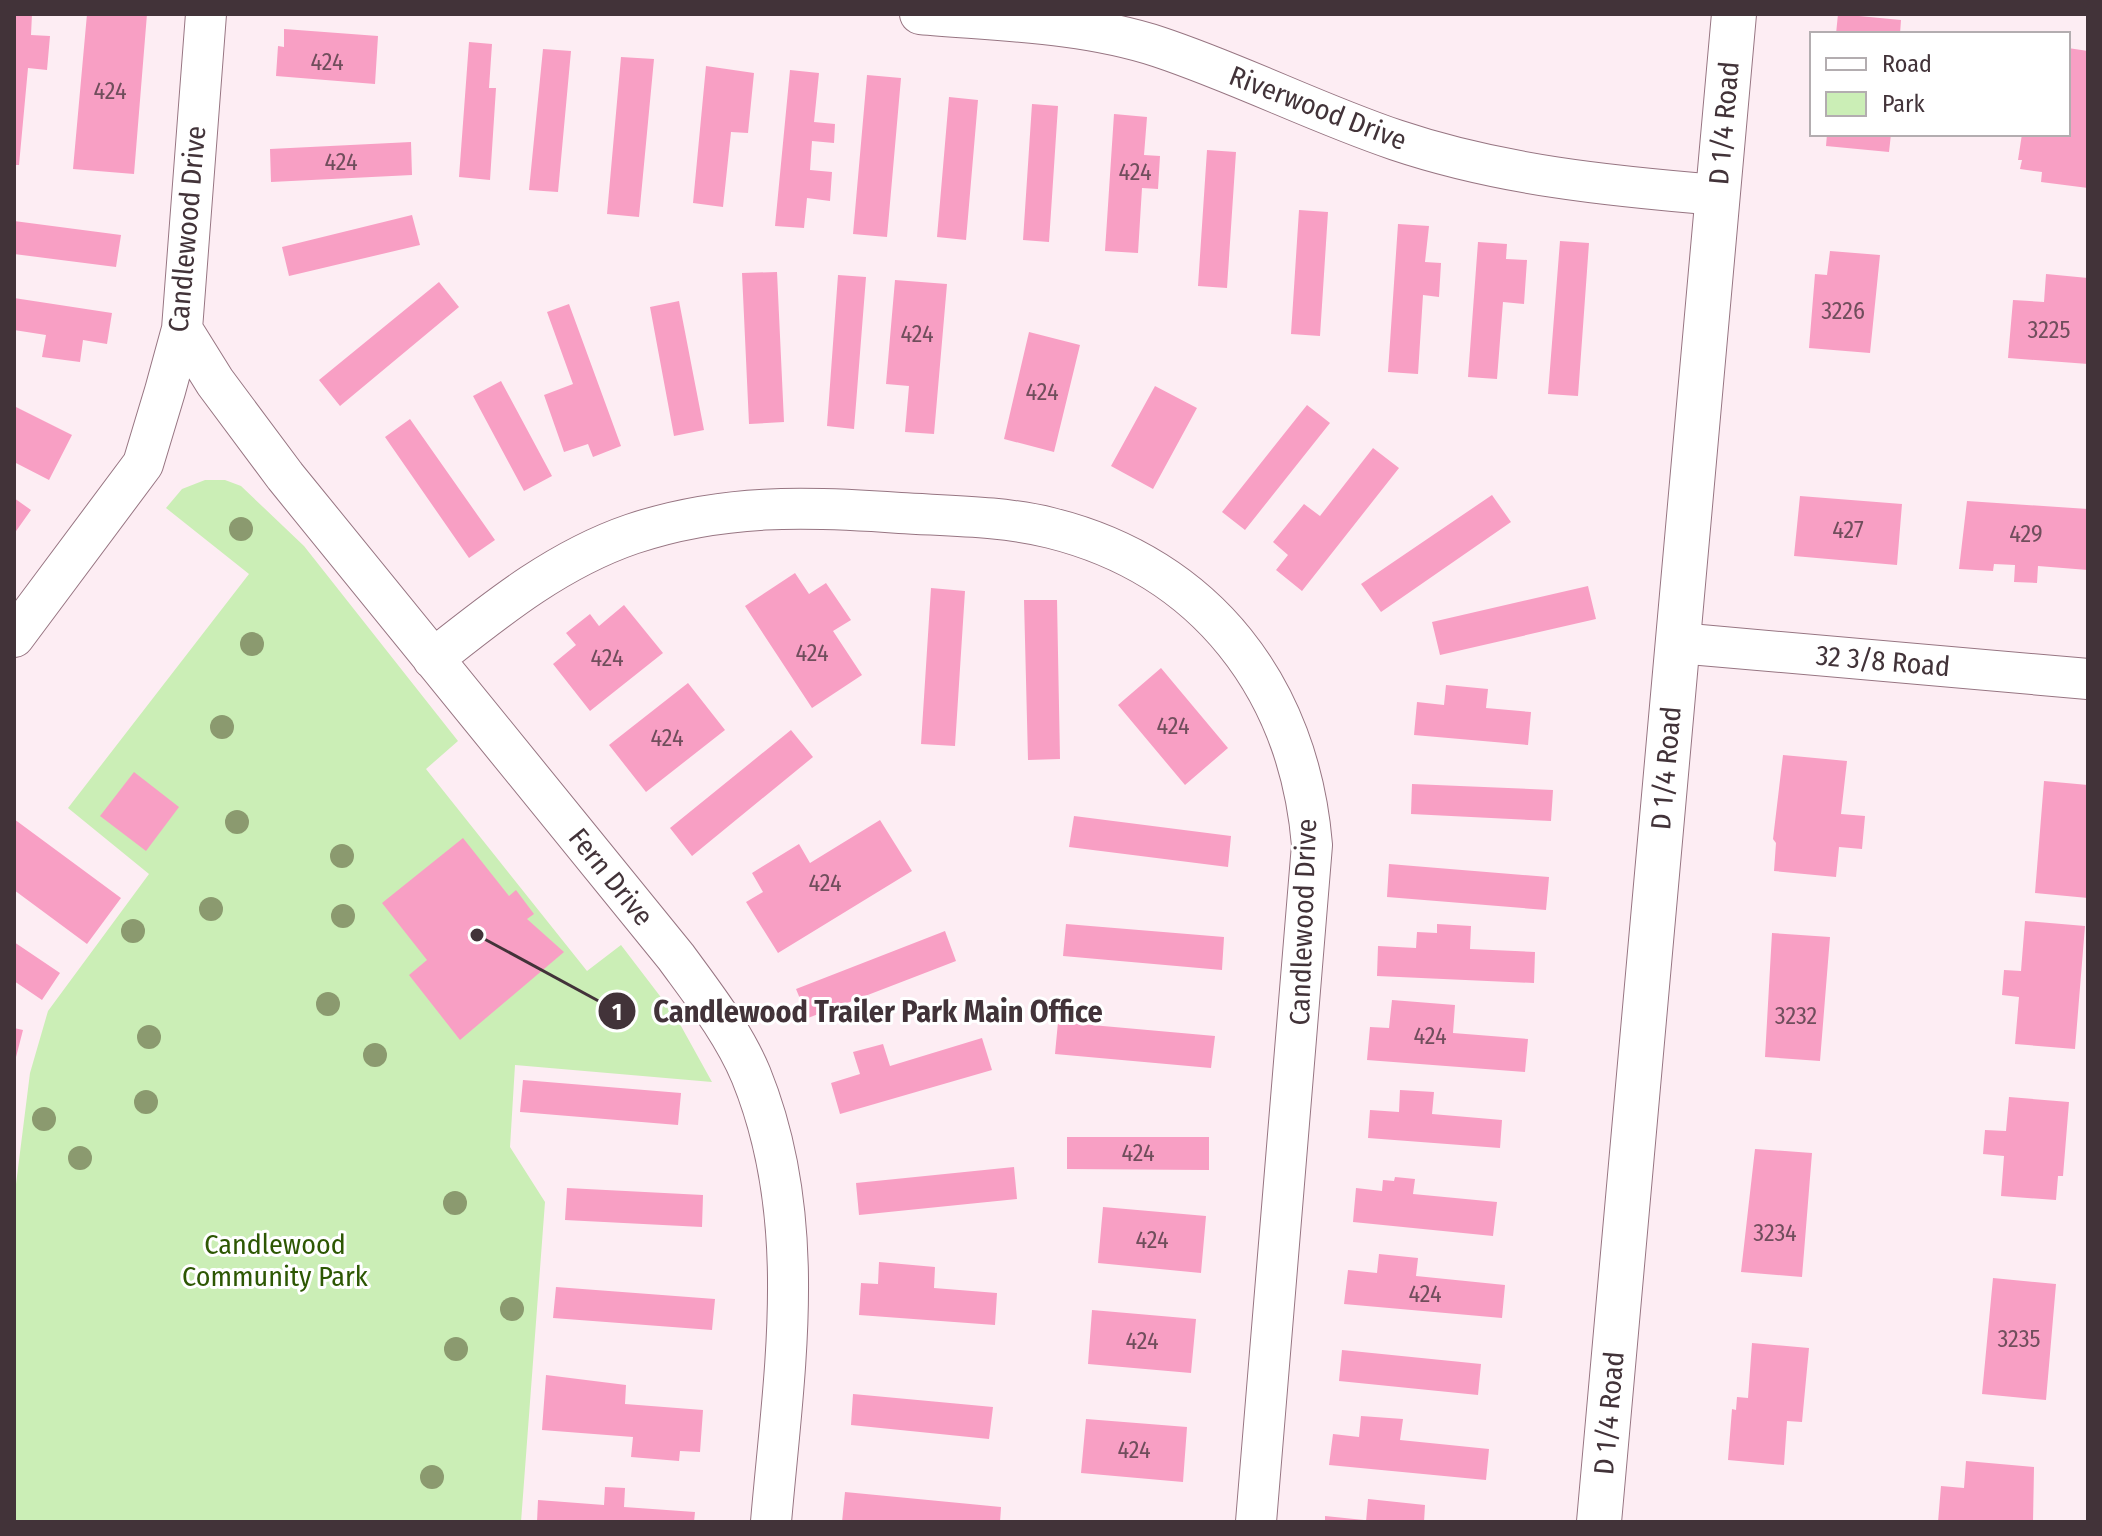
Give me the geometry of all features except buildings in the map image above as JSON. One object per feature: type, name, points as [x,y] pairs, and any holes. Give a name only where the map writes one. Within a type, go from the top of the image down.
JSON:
[{"type":"street","name":"Candlewood Drive","points":[[14,637],[143,464],[182,329],[206,14]]},
{"type":"street","name":"Riverwood Drive","points":[[920,14],[1072,27],[1157,46],[1397,140],[1502,168],[1608,185],[1718,195]]},
{"type":"street","name":"D 1/4 Road","points":[[1599,1522],[1734,14]]},
{"type":"street","name":"Fern Drive","points":[[182,329],[215,382],[285,476],[676,957],[721,1018],[750,1073],[771,1131],[783,1190],[790,1252],[790,1317],[771,1522]]},
{"type":"street","name":"Candlewood Drive","points":[[433,659],[511,597],[585,553],[674,521],[768,507],[918,514],[1047,527],[1105,547],[1136,563],[1175,587],[1211,616],[1242,650],[1269,689],[1289,731],[1303,775],[1312,845],[1256,1522]]},
{"type":"street","name":"32 3/8 Road","points":[[1678,643],[2088,679]]},
{"type":"green space","name":"Candlewood Community Park","points":[[205,480],[225,480],[241,486],[304,546],[458,741],[426,769],[587,971],[621,945],[676,1017],[712,1082],[515,1065],[510,1147],[545,1202],[521,1522],[14,1522],[14,1200],[30,1073],[48,1011],[149,874],[68,808],[249,574],[166,508],[182,489]]},
{"type":"place","name":"Candlewood Trailer Park Main Office","points":[[477,935]]}]
